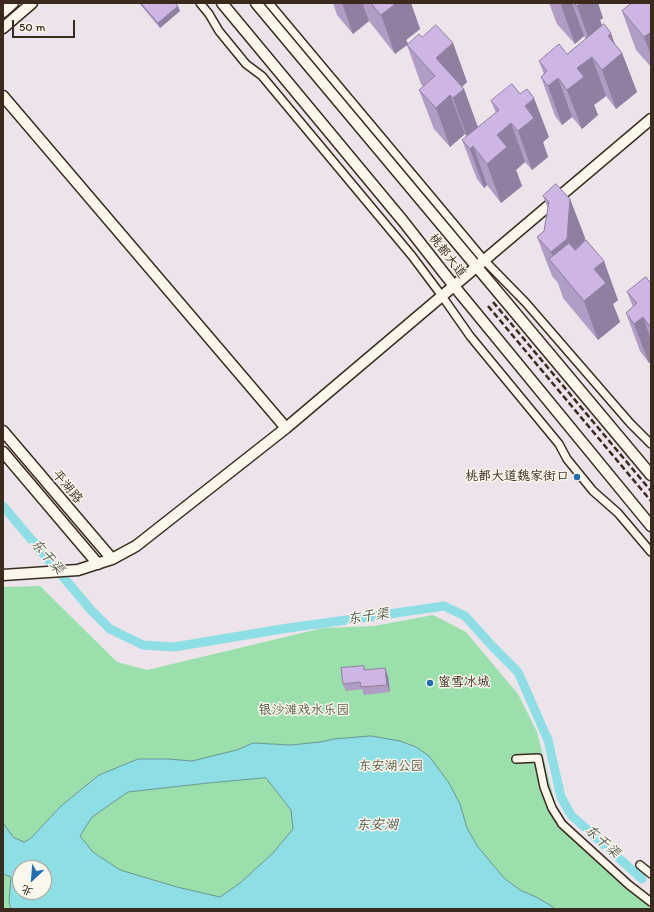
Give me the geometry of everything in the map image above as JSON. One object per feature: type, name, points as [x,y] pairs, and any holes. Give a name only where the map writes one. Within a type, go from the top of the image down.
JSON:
[{"type":"street","points":[[3,12],[13,3]]},
{"type":"street","points":[[3,28],[32,3]]},
{"type":"street","points":[[200,3],[209,14],[219,32],[246,64],[262,76],[412,256],[470,336],[559,444],[567,459],[593,491],[618,513],[651,552]]},
{"type":"street","name":"桃都大道","points":[[222,3],[398,215],[454,286],[651,526]]},
{"type":"street","name":"桃都大道","points":[[256,3],[481,263],[651,475]]},
{"type":"street","points":[[270,3],[434,200],[481,263],[526,303],[630,423],[651,444]]},
{"type":"street","points":[[3,96],[286,428]]},
{"type":"street","points":[[3,575],[78,570],[112,559],[136,546],[286,428],[651,119]]},
{"type":"street","name":"平湖路","points":[[3,431],[112,559]]},
{"type":"street","name":"平湖路","points":[[3,452],[98,564]]},
{"type":"street","points":[[516,759],[538,758],[544,786],[552,808],[562,824],[629,885],[650,898]]},
{"type":"street","points":[[640,865],[651,874]]},
{"type":"green space","name":"东安湖公园","points":[[40,586],[117,662],[147,670],[323,628],[374,626],[433,615],[466,632],[518,694],[537,732],[557,811],[604,865],[651,909],[3,909],[3,587]]},
{"type":"water","name":"东安湖","points":[[371,736],[400,741],[416,747],[429,756],[449,783],[460,804],[467,828],[478,847],[504,878],[520,890],[536,897],[555,909],[11,909],[9,902],[11,877],[3,874],[3,823],[13,837],[24,842],[30,839],[61,806],[99,775],[138,759],[192,761],[237,750],[253,743],[291,745],[334,739]],"holes":[[[266,778],[291,810],[293,829],[273,853],[240,883],[220,897],[177,887],[120,870],[93,852],[80,836],[92,817],[128,792]]]},
{"type":"building","points":[[141,3],[175,3],[178,6],[158,23]]},
{"type":"building","points":[[371,3],[392,3],[394,5],[381,15]]},
{"type":"building","points":[[632,3],[651,3],[651,32],[644,37],[622,11]]},
{"type":"building","points":[[604,24],[611,33],[608,36],[622,53],[602,70],[592,57],[577,68],[584,77],[567,90],[558,78],[548,86],[541,77],[547,71],[539,61],[559,44],[567,54]]},
{"type":"building","points":[[436,25],[453,43],[436,58],[464,89],[453,98],[450,95],[436,108],[419,90],[435,76],[407,45],[419,34],[422,37]]},
{"type":"building","points":[[512,84],[520,94],[527,89],[534,98],[525,106],[534,118],[518,131],[511,123],[497,135],[507,147],[487,164],[473,146],[470,149],[462,140],[499,110],[491,101]]},
{"type":"building","points":[[556,184],[570,199],[567,239],[551,252],[537,237],[544,231],[549,202],[543,196]]},
{"type":"building","points":[[586,240],[604,261],[594,269],[606,283],[584,301],[549,259],[569,243],[575,250]]},
{"type":"building","points":[[646,277],[651,284],[651,323],[649,325],[643,317],[634,324],[626,313],[637,303],[627,292]]},
{"type":"building","points":[[364,666],[364,670],[385,668],[387,685],[361,687],[360,682],[343,684],[341,668]]},
{"type":"waterway","name":"东干渠","points":[[3,506],[91,610],[110,629],[143,645],[174,647],[288,628],[444,606],[465,616],[518,672],[548,740],[561,797],[571,815],[642,879]]},
{"type":"railway","points":[[493,302],[651,491]]},
{"type":"railway","points":[[488,306],[651,501]]},
{"type":"place","name":"桃都大道魏家街口","points":[[577,477]]},
{"type":"place","name":"蜜雪冰城","points":[[430,683]]},
{"type":"park label","name":"银沙滩戏水乐园","points":[[304,711]]}]
